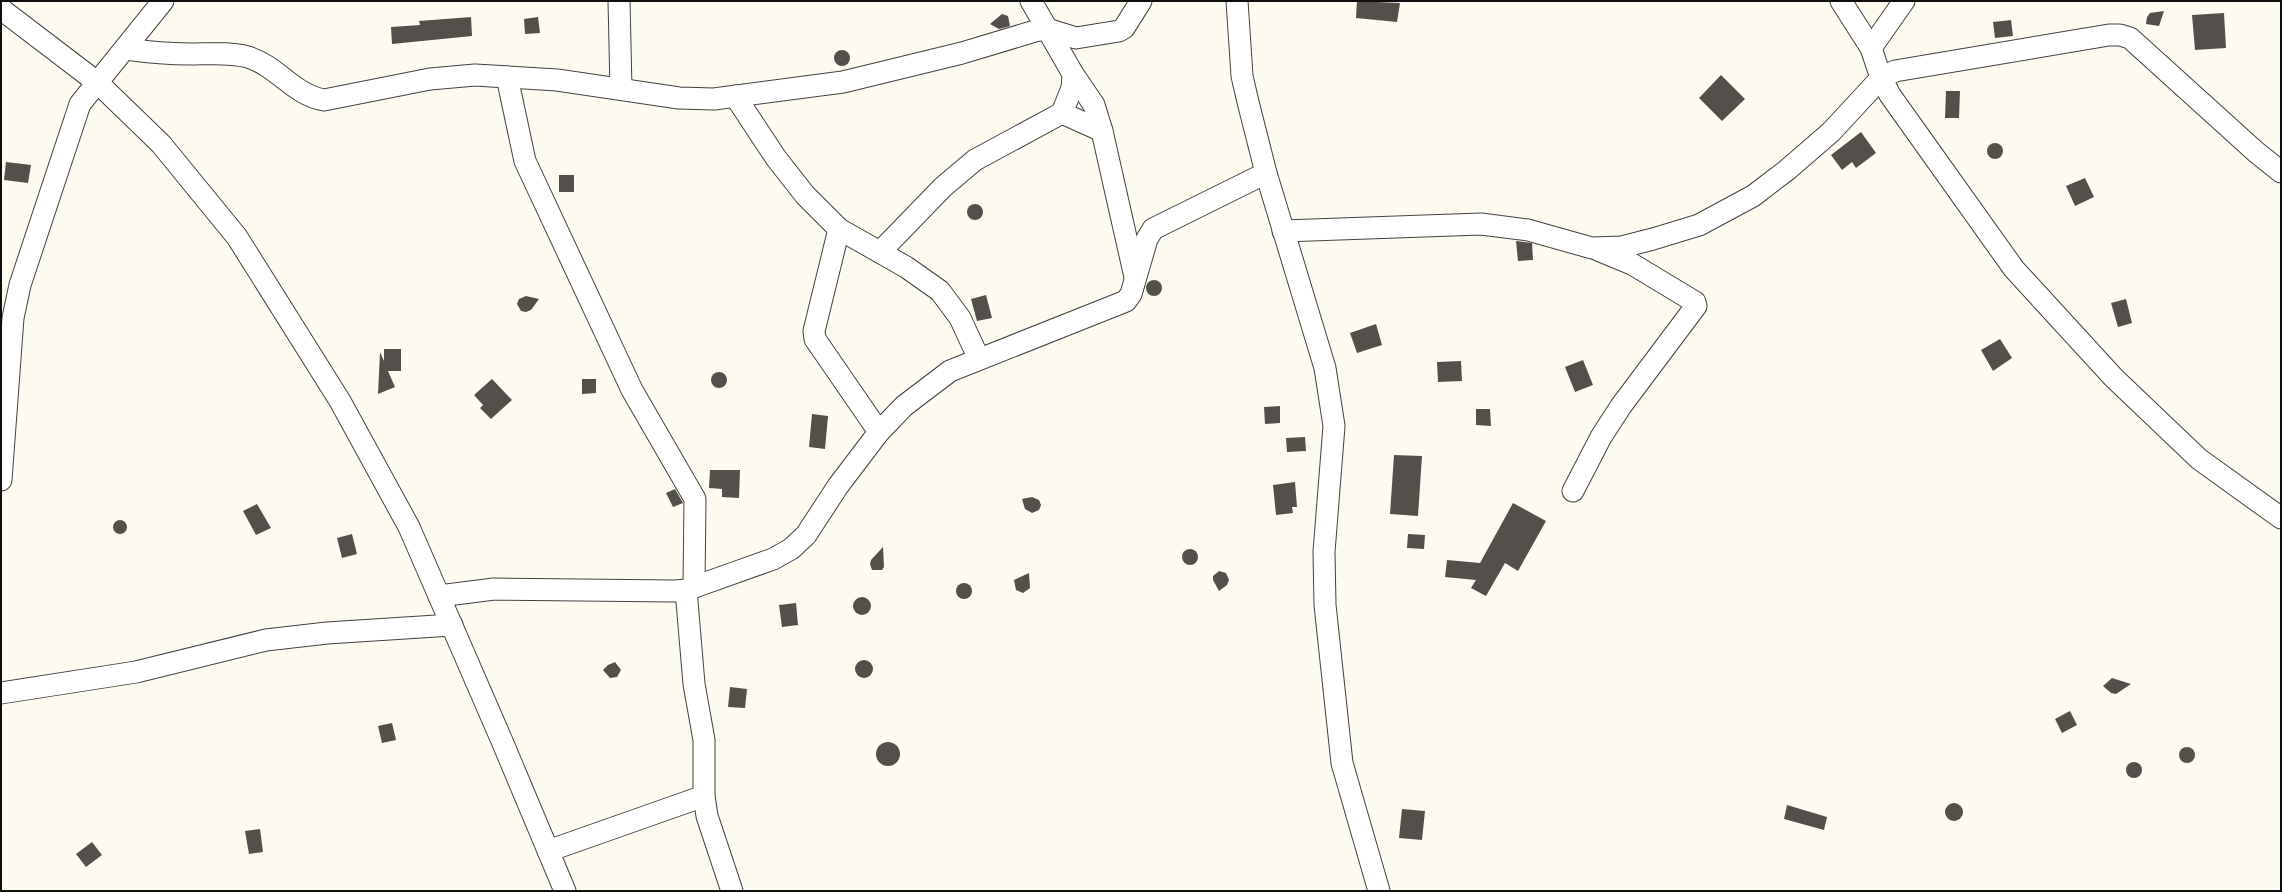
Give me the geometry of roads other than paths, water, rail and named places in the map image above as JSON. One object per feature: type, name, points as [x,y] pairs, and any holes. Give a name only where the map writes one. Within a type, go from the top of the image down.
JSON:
[{"type":"street","points":[[1,480],[9,351],[13,318],[20,285],[80,104],[85,95],[98,83],[164,1]]},
{"type":"street","points":[[619,1],[621,89]]},
{"type":"street","points":[[1031,1],[1073,74],[1094,105],[1102,131],[1136,279]]},
{"type":"street","points":[[126,49],[166,54],[248,57],[259,62],[302,93],[313,98],[324,100],[430,79],[476,75],[558,80],[679,98],[714,99],[843,82],[962,53],[1034,30],[1047,29],[1076,38],[1118,31],[1124,28],[1141,1]]},
{"type":"street","points":[[1237,1],[1242,76],[1266,173],[1325,368],[1334,426],[1324,552],[1325,605],[1342,763],[1379,891]]},
{"type":"street","points":[[1841,1],[1871,48],[1881,78],[1890,95],[1928,151],[2014,269],[2114,378],[2199,459],[2281,518]]},
{"type":"street","points":[[1871,48],[1904,1]]},
{"type":"street","points":[[1,8],[98,83],[161,144],[237,237],[340,401],[409,527],[565,891]]},
{"type":"street","points":[[1592,248],[1622,247],[1699,225],[1753,196],[1787,170],[1830,132],[1881,78],[1895,71],[2110,35],[2120,35],[2130,38],[2256,152],[2281,172]]},
{"type":"street","points":[[880,252],[943,187],[975,160],[1062,113],[1072,88],[1073,74]]},
{"type":"street","points":[[507,77],[525,161],[632,390],[695,499],[690,588],[694,684],[704,740],[704,796],[707,816],[732,891]]},
{"type":"street","points":[[735,96],[776,158],[805,195],[839,229],[906,267],[940,291],[960,318],[979,359]]},
{"type":"street","points":[[1062,113],[1102,131]]},
{"type":"street","points":[[439,596],[494,589],[675,591],[690,588],[773,559],[791,549],[806,535],[838,486],[879,432],[904,406],[950,371],[1126,301],[1131,294],[1147,239],[1153,229],[1266,173]]},
{"type":"street","points":[[1283,231],[1482,224],[1528,230],[1592,248],[1632,264],[1695,302],[1696,306],[1621,406],[1601,437],[1573,491]]},
{"type":"street","points":[[839,229],[814,331],[815,339],[879,432]]},
{"type":"street","points":[[1,693],[136,672],[266,640],[327,633],[452,625]]},
{"type":"street","points":[[548,851],[704,796]]}]
